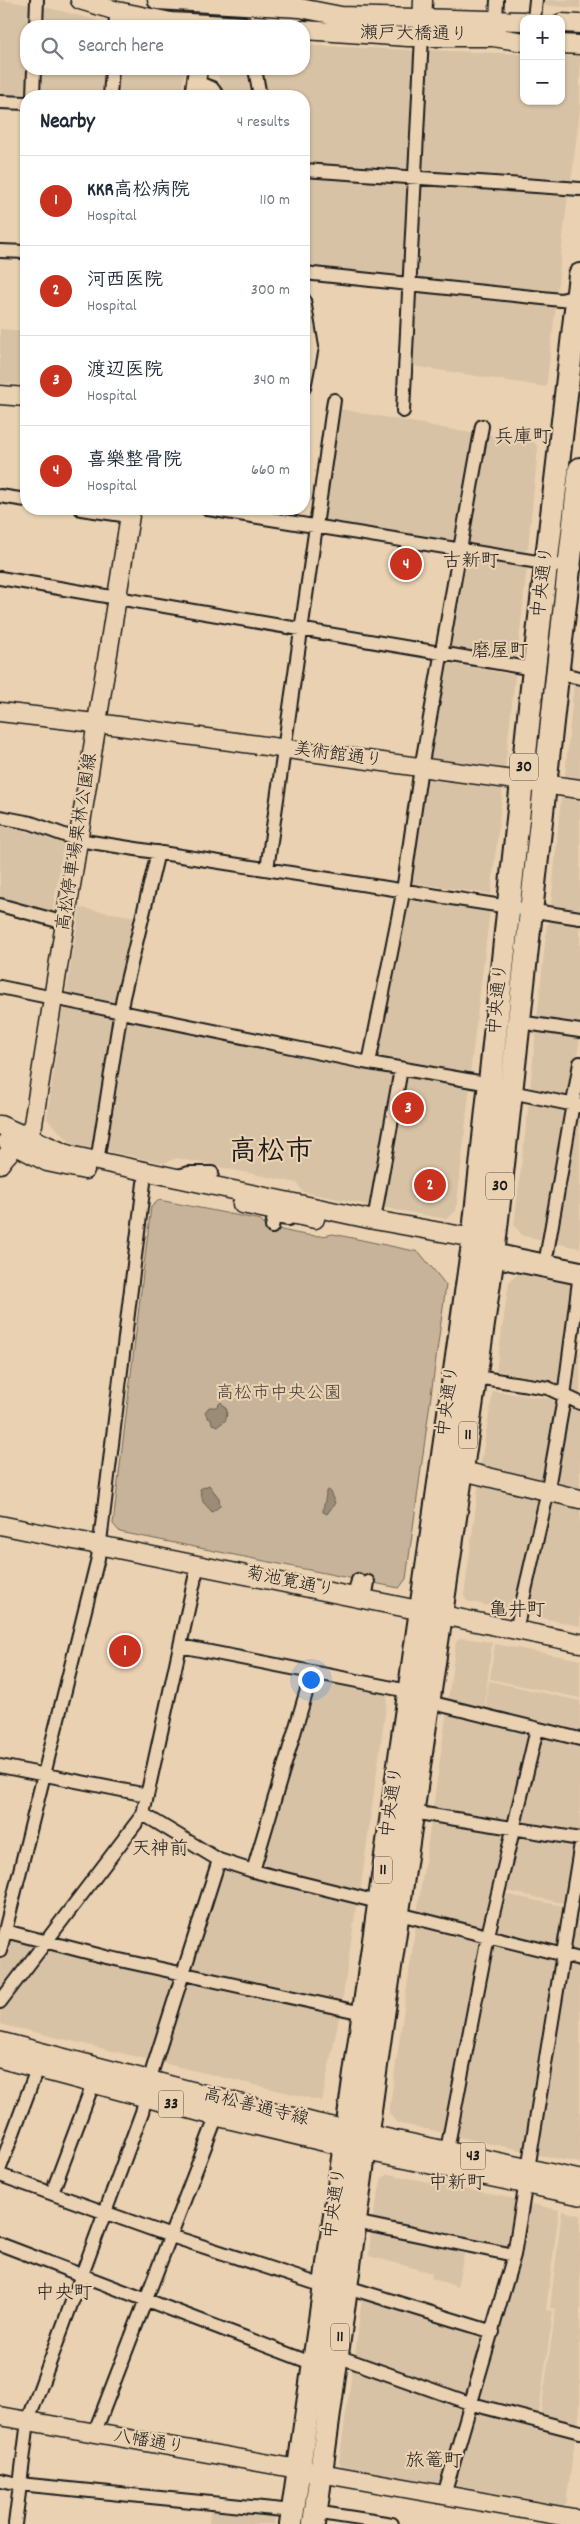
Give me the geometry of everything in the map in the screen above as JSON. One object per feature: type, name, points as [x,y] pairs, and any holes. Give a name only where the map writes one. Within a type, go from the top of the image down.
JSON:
[{"type":"highway","name":"中央通り","points":[[292,2518],[324,2286],[355,2140],[399,1914],[408,1691],[420,1610],[511,1092],[531,909],[534,669],[579,289]]},
{"type":"highway","name":"中央通り","points":[[314,2518],[355,2222],[355,2140],[363,2013],[378,1902],[429,1702],[463,1471],[476,1377],[490,1084],[508,906],[557,673],[574,568],[580,469]]},
{"type":"highway","points":[[483,1247],[547,1253],[580,1260]]},
{"type":"highway","points":[[483,1247],[580,1273]]},
{"type":"main road","name":"高松善通寺線","points":[[0,2042],[40,2060],[219,2108],[355,2140]]},
{"type":"main road","name":"高松善通寺線","points":[[0,2058],[40,2060]]},
{"type":"main road","name":"43","points":[[355,2140],[447,2150],[580,2195]]},
{"type":"main road","name":"43","points":[[355,2140],[527,2176],[580,2180]]},
{"type":"street","points":[[36,0],[36,20]]},
{"type":"street","points":[[80,0],[116,18],[144,20]]},
{"type":"street","name":"瀬戸大橋通り","points":[[158,0],[300,4],[341,16],[520,21]]},
{"type":"street","points":[[403,412],[423,0]]},
{"type":"street","points":[[496,20],[497,0]]},
{"type":"street","points":[[534,15],[536,0]]},
{"type":"street","points":[[199,1],[201,20]]},
{"type":"street","points":[[565,23],[580,24]]},
{"type":"street","name":"瀬戸大橋通り","points":[[310,30],[422,36],[493,37],[520,41]]},
{"type":"street","points":[[565,44],[580,45]]},
{"type":"street","points":[[34,75],[34,90]]},
{"type":"street","points":[[110,90],[112,75]]},
{"type":"street","points":[[256,75],[259,90]]},
{"type":"street","points":[[196,82],[214,90]]},
{"type":"street","points":[[0,102],[20,103]]},
{"type":"street","points":[[310,170],[580,190]]},
{"type":"street","points":[[0,251],[20,252]]},
{"type":"street","points":[[310,274],[561,300],[579,289]]},
{"type":"street","points":[[310,335],[312,347],[310,357]]},
{"type":"street","points":[[0,395],[20,397]]},
{"type":"street","points":[[267,869],[334,400]]},
{"type":"street","points":[[370,1063],[403,891],[421,767],[482,426]]},
{"type":"street","points":[[0,496],[20,499]]},
{"type":"street","name":"高松停車場栗林公園線","points":[[0,1164],[14,1140],[33,1124],[130,515]]},
{"type":"street","points":[[246,515],[574,568]]},
{"type":"street","points":[[0,578],[534,669]]},
{"type":"street","points":[[557,673],[580,678]]},
{"type":"street","name":"美術館通り","points":[[0,712],[580,789]]},
{"type":"street","points":[[0,817],[31,823],[78,840],[580,918]]},
{"type":"street","points":[[97,1162],[121,1010],[158,852]]},
{"type":"street","points":[[0,905],[65,923]]},
{"type":"street","points":[[0,987],[121,1010],[370,1063],[490,1084]]},
{"type":"street","points":[[519,1022],[580,1031]]},
{"type":"street","points":[[547,1253],[576,1106],[580,1063]]},
{"type":"street","points":[[374,1220],[401,1069]]},
{"type":"street","points":[[511,1092],[576,1106]]},
{"type":"street","points":[[0,1125],[14,1140],[42,1160],[60,1166],[314,1219],[483,1247]]},
{"type":"street","points":[[14,1140],[97,1162],[374,1220],[483,1247]]},
{"type":"street","points":[[173,1177],[189,1173],[212,1173]]},
{"type":"street","points":[[0,1951],[100,1545],[127,1365],[144,1182]]},
{"type":"street","points":[[272,1227],[274,1216],[307,1222],[314,1219]]},
{"type":"street","points":[[516,1630],[547,1492],[564,1394],[576,1348],[570,1342],[580,1273]]},
{"type":"street","points":[[476,1377],[548,1388],[580,1403]]},
{"type":"street","points":[[463,1471],[580,1499]]},
{"type":"street","name":"菊池寛通り","points":[[0,1525],[580,1643]]},
{"type":"street","points":[[0,2002],[143,1814],[198,1564]]},
{"type":"street","points":[[360,1598],[363,1581]]},
{"type":"street","points":[[180,1646],[408,1691]]},
{"type":"street","points":[[253,1871],[312,1673]]},
{"type":"street","points":[[429,1702],[580,1739]]},
{"type":"street","points":[[447,2150],[488,1937],[537,1729]]},
{"type":"street","points":[[0,1766],[147,1795]]},
{"type":"street","points":[[402,1810],[580,1839]]},
{"type":"street","points":[[143,1814],[218,1860],[253,1871],[378,1902]]},
{"type":"street","points":[[444,2495],[514,2255],[580,1849]]},
{"type":"street","points":[[14,2524],[28,2421],[142,2112],[147,2089],[218,1860]]},
{"type":"street","points":[[399,1914],[580,1959]]},
{"type":"street","points":[[6,1931],[182,1973],[363,2013]]},
{"type":"street","points":[[0,2168],[40,2060]]},
{"type":"street","points":[[52,2193],[96,2075]]},
{"type":"street","points":[[94,2434],[219,2108]]},
{"type":"street","points":[[0,2175],[171,2236],[324,2286]]},
{"type":"street","points":[[355,2222],[514,2255]]},
{"type":"street","points":[[0,2244],[314,2364]]},
{"type":"street","points":[[346,2287],[493,2332]]},
{"type":"street","points":[[337,2356],[472,2404],[580,2432]]},
{"type":"street","name":"八幡通り","points":[[0,2416],[573,2518],[572,2524]]},
{"type":"street","points":[[0,2480],[19,2484],[292,2518]]},
{"type":"street","points":[[314,2518],[392,2524]]},
{"type":"shaded area","points":[[0,0],[32,5],[31,20],[20,20],[20,75],[30,75],[29,90],[20,90],[20,98],[0,96]]},
{"type":"shaded area","points":[[539,0],[580,0],[580,8],[538,5]]},
{"type":"shaded area","points":[[41,6],[96,20],[40,20]]},
{"type":"shaded area","points":[[310,45],[411,50],[415,55],[409,169],[406,173],[310,167],[310,90],[262,90],[258,75],[310,75]]},
{"type":"shaded area","points":[[427,50],[520,54],[520,105],[565,105],[565,56],[580,56],[580,110],[571,182],[424,174],[420,170]]},
{"type":"shaded area","points":[[39,75],[105,75],[103,90],[38,90]]},
{"type":"shaded area","points":[[119,75],[184,75],[182,90],[117,90]]},
{"type":"shaded area","points":[[218,75],[252,75],[256,90],[221,90]]},
{"type":"shaded area","points":[[310,176],[408,182],[410,187],[406,274],[402,278],[310,270]]},
{"type":"shaded area","points":[[425,184],[568,193],[557,292],[419,281],[416,276],[420,189]]},
{"type":"shaded area","points":[[417,289],[556,303],[546,387],[413,366]]},
{"type":"shaded area","points":[[0,329],[20,331],[20,385],[0,383]]},
{"type":"shaded area","points":[[340,409],[476,434],[458,538],[453,541],[326,521],[322,516]]},
{"type":"shaded area","points":[[484,434],[534,442],[538,448],[528,548],[523,553],[470,544],[466,539]]},
{"type":"shaded area","points":[[463,556],[527,566],[517,661],[450,649],[446,645]]},
{"type":"shaded area","points":[[446,663],[515,675],[505,768],[430,759],[428,756],[443,666]]},
{"type":"shaded area","points":[[574,683],[580,684],[580,779],[565,777]]},
{"type":"shaded area","points":[[427,777],[503,787],[491,894],[406,882],[423,780]]},
{"type":"shaded area","points":[[561,797],[580,799],[580,910],[551,905]]},
{"type":"shaded area","points":[[0,825],[64,841],[52,914],[0,900]]},
{"type":"shaded area","points":[[405,900],[490,910],[470,1074],[377,1058],[375,1053]]},
{"type":"shaded area","points":[[80,908],[137,917],[116,1004],[66,994]]},
{"type":"shaded area","points":[[553,920],[580,924],[580,1026],[537,1019],[547,925]]},
{"type":"shaded area","points":[[63,1004],[116,1013],[94,1148],[74,1146],[47,1119]]},
{"type":"shaded area","points":[[129,1021],[393,1075],[369,1205],[303,1192],[297,1183],[177,1158],[164,1163],[107,1151],[127,1023]]},
{"type":"shaded area","points":[[536,1029],[578,1035],[580,1038],[571,1094],[567,1097],[530,1090]]},
{"type":"shaded area","points":[[410,1075],[470,1086],[456,1211],[446,1219],[380,1207],[404,1079]]},
{"type":"shaded area","points":[[529,1102],[563,1108],[567,1112],[545,1240],[523,1236],[514,1225]]},
{"type":"shaded area","points":[[580,1112],[580,1248],[555,1243]]},
{"type":"shaded area","points":[[518,1274],[576,1286],[560,1382],[496,1371],[509,1282]]},
{"type":"shaded area","points":[[580,1352],[580,1396],[571,1391],[577,1354]]},
{"type":"shaded area","points":[[493,1391],[552,1399],[556,1404],[543,1480],[540,1483],[480,1468]]},
{"type":"shaded area","points":[[221,1402],[227,1410],[226,1420],[218,1426],[212,1424],[211,1419],[208,1418],[205,1412],[209,1407],[216,1407]]},
{"type":"shaded area","points":[[572,1409],[580,1411],[580,1492],[558,1487],[555,1483],[568,1412]]},
{"type":"shaded area","points":[[479,1483],[541,1497],[516,1612],[467,1601],[464,1596]]},
{"type":"shaded area","points":[[209,1485],[219,1498],[220,1506],[212,1512],[203,1502],[200,1489]]},
{"type":"shaded area","points":[[329,1490],[335,1503],[327,1514],[323,1512],[323,1509],[326,1491]]},
{"type":"shaded area","points":[[556,1500],[580,1506],[580,1626],[524,1614],[542,1536],[547,1528],[552,1504]]},
{"type":"shaded area","points":[[461,1638],[492,1642],[484,1711],[448,1700],[456,1642]]},
{"type":"shaded area","points":[[495,1644],[580,1660],[580,1698],[490,1679]]},
{"type":"shaded area","points":[[316,1681],[388,1692],[360,1893],[261,1867],[260,1862]]},
{"type":"shaded area","points":[[489,1681],[580,1701],[580,1735],[485,1711]]},
{"type":"shaded area","points":[[447,1711],[528,1732],[532,1737],[509,1822],[433,1808]]},
{"type":"shaded area","points":[[540,1735],[580,1744],[580,1833],[519,1823]]},
{"type":"shaded area","points":[[431,1822],[503,1834],[506,1837],[486,1926],[481,1929],[417,1913]]},
{"type":"shaded area","points":[[516,1836],[574,1846],[576,1849],[567,1904],[502,1890]]},
{"type":"shaded area","points":[[225,1865],[357,1901],[342,2003],[190,1970],[220,1869]]},
{"type":"shaded area","points":[[500,1893],[567,1907],[561,1946],[557,1948],[494,1932]]},
{"type":"shaded area","points":[[576,1901],[580,1902],[580,1953],[570,1951],[569,1948]]},
{"type":"shaded area","points":[[416,1924],[481,1939],[445,2133],[397,2123],[389,2113]]},
{"type":"shaded area","points":[[0,1931],[340,2013],[322,2101],[0,2024]]},
{"type":"shaded area","points":[[490,1942],[559,1957],[526,2151],[455,2136]]},
{"type":"shaded area","points":[[580,1961],[580,2163],[535,2154],[565,1962]]},
{"type":"shaded area","points":[[388,2174],[520,2200],[510,2248],[507,2249],[372,2221],[382,2178]]},
{"type":"shaded area","points":[[527,2203],[559,2210],[546,2310],[553,2311],[538,2417],[480,2401],[478,2398]]},
{"type":"shaded area","points":[[562,2211],[580,2215],[580,2408],[578,2424],[574,2426],[540,2418],[556,2309],[550,2308]]},
{"type":"shaded area","points":[[371,2230],[465,2250],[457,2287],[431,2278],[432,2273],[369,2256]]},
{"type":"shaded area","points":[[362,2296],[487,2335],[470,2395],[466,2397],[355,2356]]},
{"type":"shaded area","points":[[353,2366],[466,2409],[441,2486],[342,2467],[339,2462]]},
{"type":"shaded area","points":[[472,2411],[572,2435],[575,2439],[566,2504],[561,2507],[454,2488],[452,2484]]},
{"type":"shaded area","points":[[211,2507],[276,2513],[274,2524],[209,2524]]},
{"type":"green space","points":[[555,575],[559,576],[537,754],[536,752]]},
{"type":"green space","name":"高松市中央公園","points":[[159,1200],[261,1220],[264,1226],[299,1234],[325,1236],[333,1234],[419,1252],[446,1285],[406,1579],[399,1588],[120,1532],[113,1524],[151,1207]]},
{"type":"place","name":"喜樂整骨院","points":[[406,564]]},
{"type":"place","name":"渡辺医院","points":[[408,1108]]},
{"type":"place","name":"河西医院","points":[[430,1185]]},
{"type":"place","name":"KKR高松病院","points":[[125,1651]]},
{"type":"district","name":"兵庫町","points":[[523,438]]},
{"type":"district","name":"古新町","points":[[471,562]]},
{"type":"district","name":"磨屋町","points":[[500,652]]},
{"type":"district","name":"高松市","points":[[271,1154]]},
{"type":"district","name":"亀井町","points":[[517,1611]]},
{"type":"district","name":"天神前","points":[[160,1850]]},
{"type":"district","name":"中新町","points":[[457,2184]]},
{"type":"district","name":"中央町","points":[[64,2294]]},
{"type":"district","name":"旅篭町","points":[[434,2462]]}]
